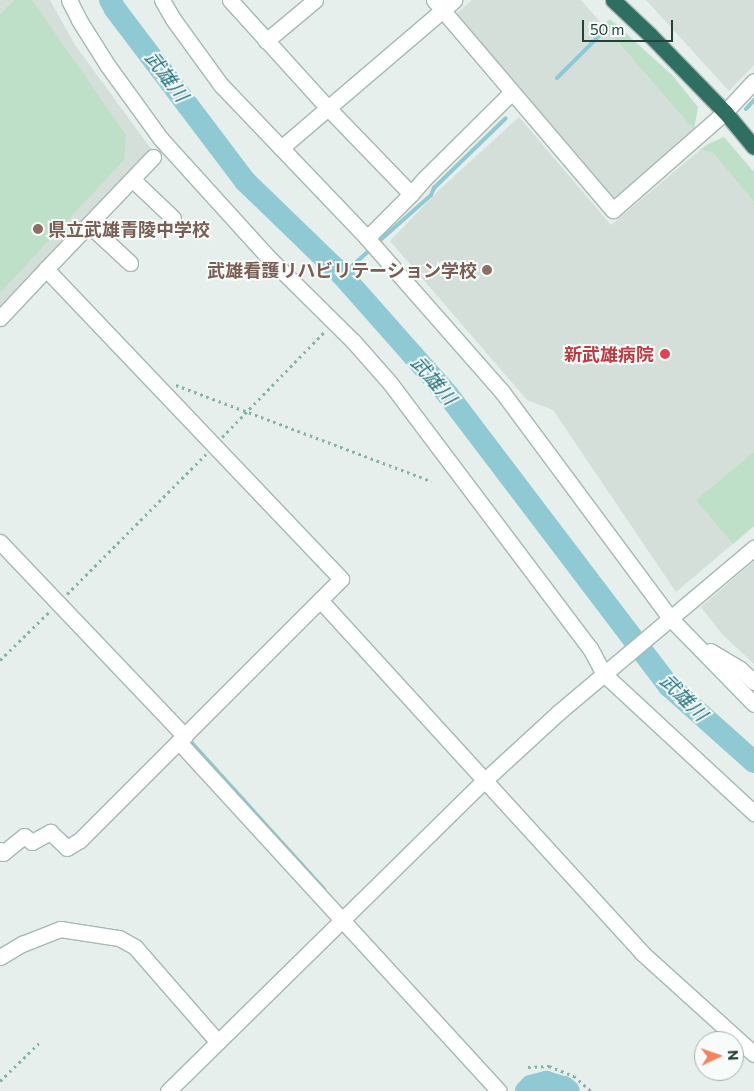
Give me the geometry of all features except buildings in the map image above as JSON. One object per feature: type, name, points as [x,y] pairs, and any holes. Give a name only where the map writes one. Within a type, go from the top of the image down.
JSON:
[{"type":"highway","points":[[613,0],[725,112],[754,147]]},
{"type":"highway","points":[[622,0],[650,35]]},
{"type":"street","points":[[70,0],[79,20],[108,66],[161,139],[268,258],[353,341],[390,383],[590,648],[606,673],[754,814]]},
{"type":"street","points":[[162,0],[172,20],[221,85],[367,238],[503,393],[669,620],[754,704]]},
{"type":"street","points":[[230,0],[327,107],[412,194]]},
{"type":"street","points":[[266,41],[315,0]]},
{"type":"street","points":[[281,148],[443,3],[512,92],[613,210],[725,112],[754,81]]},
{"type":"street","points":[[367,238],[512,92]]},
{"type":"street","points":[[0,318],[153,157]]},
{"type":"street","points":[[132,180],[173,218]]},
{"type":"street","points":[[89,225],[130,263]]},
{"type":"street","points":[[0,850],[3,853],[24,836],[32,842],[50,832],[67,848],[80,840],[341,579],[46,269]]},
{"type":"street","points":[[0,542],[55,606],[182,739],[342,921],[494,1086]]},
{"type":"street","points":[[168,1091],[485,780],[606,673],[754,548]]},
{"type":"street","points":[[320,600],[641,952],[754,1054]]},
{"type":"street","points":[[691,640],[740,669],[754,682]]},
{"type":"street","points":[[0,958],[22,944],[60,929],[118,938],[135,947],[218,1042]]},
{"type":"path","points":[[0,660],[214,446],[325,330]]},
{"type":"path","points":[[174,384],[432,481]]},
{"type":"path","points":[[0,1080],[38,1043]]},
{"type":"path","points":[[528,1067],[549,1066],[574,1076],[591,1091]]},
{"type":"shaded area","name":"県立武雄青陵中学校","points":[[0,0],[50,0],[75,45],[152,150],[0,309]]},
{"type":"shaded area","points":[[472,0],[581,0],[694,130],[613,200],[455,15]]},
{"type":"shaded area","points":[[646,0],[754,0],[754,65],[729,91]]},
{"type":"shaded area","name":"新武雄病院","points":[[519,117],[611,225],[700,150],[713,153],[754,202],[754,526],[676,592],[553,410],[527,400],[390,241],[439,190]]},
{"type":"shaded area","points":[[754,561],[754,664],[721,633],[701,607]]},
{"type":"green space","name":"県立武雄青陵中学校","points":[[14,0],[32,0],[126,135],[124,160],[0,293],[0,14]]},
{"type":"green space","points":[[610,19],[672,75],[698,107],[694,130],[603,25]]},
{"type":"green space","points":[[724,137],[754,172],[754,202],[713,153],[700,150]]},
{"type":"green space","points":[[754,452],[754,526],[733,544],[696,500]]},
{"type":"waterway","name":"武雄川","points":[[110,0],[245,181],[342,275],[448,395],[669,686],[754,762]]},
{"type":"waterway","points":[[557,78],[607,28]]},
{"type":"waterway","points":[[746,109],[754,100]]},
{"type":"waterway","points":[[377,243],[431,195],[434,188],[506,118]]},
{"type":"waterway","points":[[342,275],[372,248]]},
{"type":"waterway","points":[[186,741],[192,743],[324,889]]},
{"type":"waterway","points":[[526,1091],[531,1086],[546,1082],[564,1087],[569,1091]]},
{"type":"place","name":"県立武雄青陵中学校","points":[[38,229]]},
{"type":"place","name":"武雄看護リハビリテーション学校","points":[[487,270]]},
{"type":"place","name":"新武雄病院","points":[[665,354]]}]
